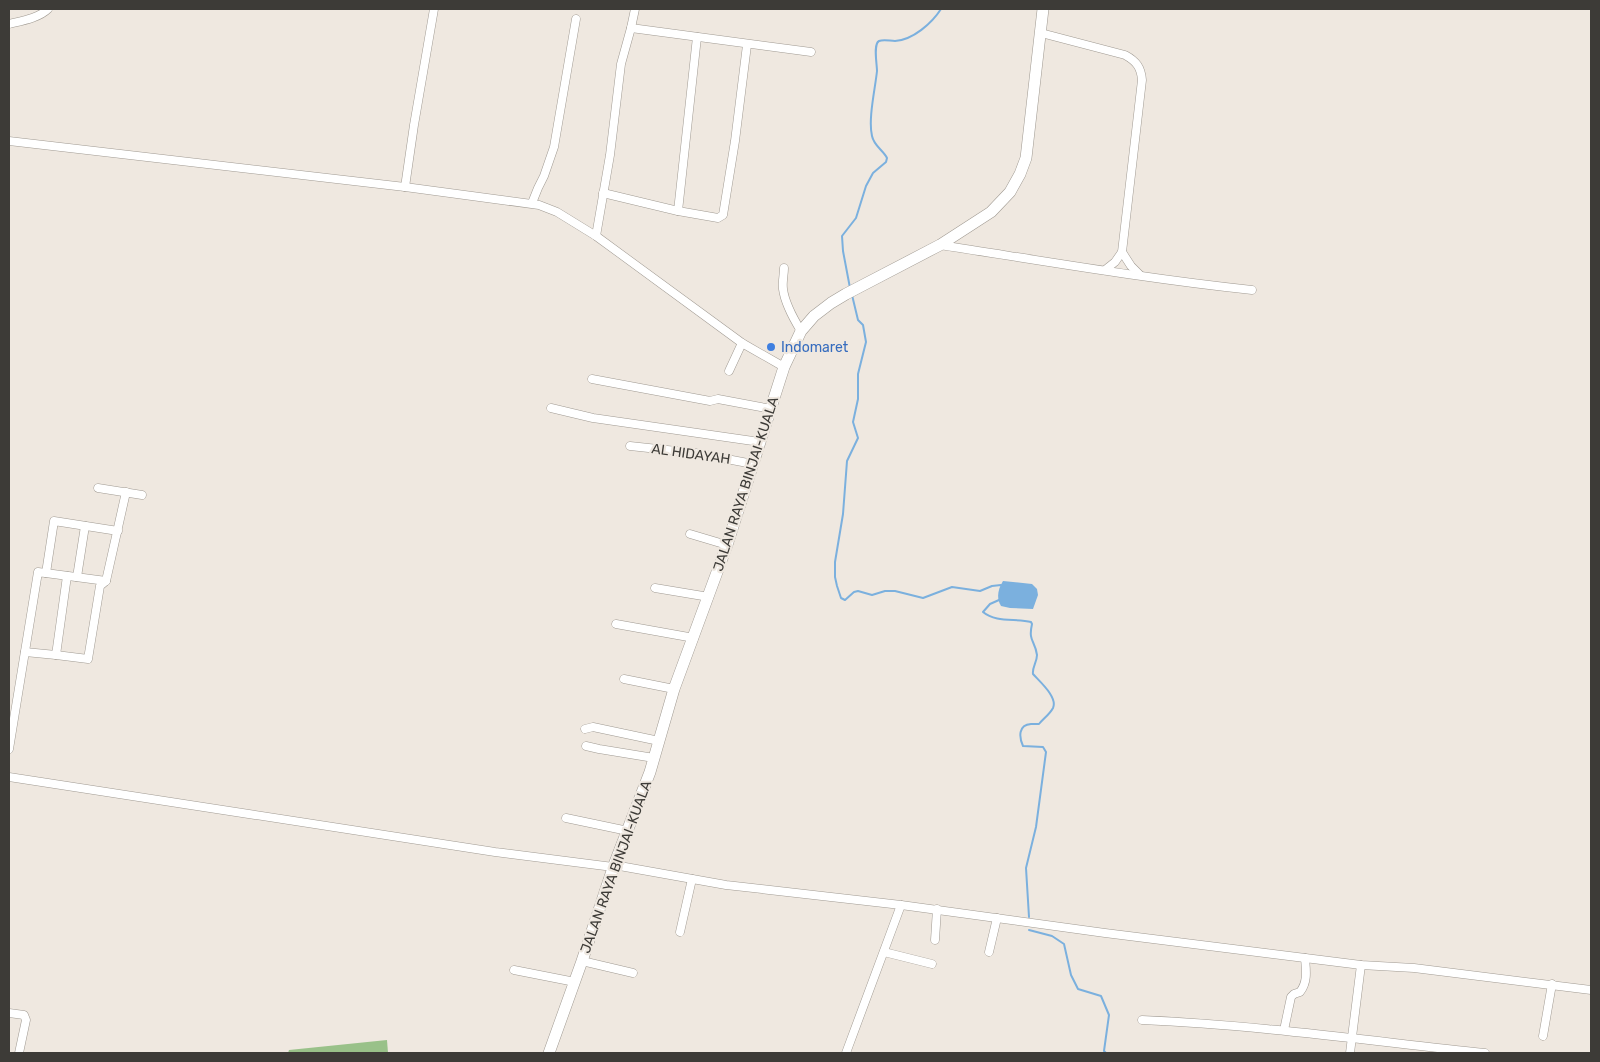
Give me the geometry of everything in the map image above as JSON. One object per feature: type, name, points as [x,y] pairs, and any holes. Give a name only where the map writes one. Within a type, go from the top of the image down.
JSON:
[{"type":"main road","name":"JALAN RAYA BINJAI-KUALA","points":[[549,1053],[654,758],[674,690],[727,545],[784,367],[801,331],[814,316],[831,303],[940,245],[990,212],[1010,192],[1026,158],[1043,9]]},
{"type":"street","points":[[9,24],[35,16],[48,9]]},
{"type":"street","points":[[406,187],[414,125],[434,9]]},
{"type":"street","points":[[596,236],[610,155],[621,64],[635,9]]},
{"type":"street","points":[[532,203],[554,147],[576,19]]},
{"type":"street","points":[[631,28],[747,45],[811,52]]},
{"type":"street","points":[[1041,33],[1125,55],[1133,59],[1141,69],[1142,80],[1122,252],[1115,262],[1105,270]]},
{"type":"street","points":[[678,211],[697,37]]},
{"type":"street","points":[[603,193],[678,211],[718,218],[723,215],[735,141],[747,45]]},
{"type":"street","points":[[9,142],[532,203],[557,212],[596,236],[742,342],[784,367]]},
{"type":"street","points":[[940,245],[1182,283],[1252,290]]},
{"type":"street","points":[[1122,252],[1131,266],[1140,275]]},
{"type":"street","points":[[784,268],[783,288],[785,299],[801,331]]},
{"type":"street","points":[[729,371],[742,342]]},
{"type":"street","points":[[592,379],[710,401],[718,399],[770,408]]},
{"type":"street","points":[[551,408],[593,418],[760,442]]},
{"type":"street","name":"AL HIDAYAH","points":[[630,446],[695,453],[753,464]]},
{"type":"street","points":[[98,488],[142,494]]},
{"type":"street","points":[[25,652],[88,659],[100,586],[106,582],[126,492]]},
{"type":"street","points":[[46,573],[54,521],[118,531]]},
{"type":"street","points":[[77,577],[85,526]]},
{"type":"street","points":[[690,534],[727,545]]},
{"type":"street","points":[[9,749],[38,572],[106,582]]},
{"type":"street","points":[[56,654],[67,576]]},
{"type":"street","points":[[655,588],[709,597]]},
{"type":"street","points":[[616,624],[694,638]]},
{"type":"street","points":[[624,679],[674,690]]},
{"type":"street","points":[[585,729],[593,727],[659,741]]},
{"type":"street","points":[[586,746],[654,758]]},
{"type":"street","points":[[9,777],[494,852],[614,866],[692,880],[937,909],[1361,965],[1414,968],[1591,990]]},
{"type":"street","points":[[566,818],[628,831]]},
{"type":"street","points":[[680,932],[692,880]]},
{"type":"street","points":[[846,1053],[902,905]]},
{"type":"street","points":[[935,940],[937,909]]},
{"type":"street","points":[[989,952],[997,918]]},
{"type":"street","points":[[884,952],[932,964]]},
{"type":"street","points":[[1284,1030],[1291,997],[1304,988],[1306,976],[1305,958]]},
{"type":"street","points":[[582,961],[633,973]]},
{"type":"street","points":[[1350,1053],[1361,965]]},
{"type":"street","points":[[514,970],[575,982]]},
{"type":"street","points":[[1543,1036],[1552,984]]},
{"type":"street","points":[[9,1013],[24,1015],[26,1020],[19,1053]]},
{"type":"street","points":[[1142,1020],[1284,1030],[1485,1053]]},
{"type":"green space","points":[[387,1040],[388,1053],[288,1053],[289,1050]]},
{"type":"water","points":[[1003,581],[1032,584],[1037,589],[1038,595],[1033,609],[1001,606],[998,594]]},
{"type":"waterway","points":[[850,288],[842,236],[856,218],[866,186],[873,173],[886,162],[887,158],[875,143],[871,129],[871,113],[877,71],[876,46],[879,41],[895,41],[909,38],[933,20],[941,9]]},
{"type":"waterway","points":[[852,295],[858,320],[863,325],[866,342],[858,374],[858,399],[853,422],[858,438],[847,461],[843,514],[835,562],[835,577],[841,598],[845,600],[858,591],[872,595],[885,591],[895,591],[923,598],[952,587],[980,591],[992,586],[1001,585],[1002,587]]},
{"type":"waterway","points":[[999,600],[990,604],[983,612],[994,618],[1031,622],[1031,638],[1037,655],[1033,674],[1050,694],[1054,704],[1052,710],[1039,724],[1027,725],[1021,732],[1023,746],[1043,747],[1046,752],[1036,827],[1026,868],[1029,917]]},
{"type":"waterway","points":[[1029,930],[1052,936],[1064,944],[1071,975],[1078,989],[1101,996],[1109,1015],[1104,1051],[1106,1053]]},
{"type":"place","name":"Indomaret","points":[[771,347]]}]
